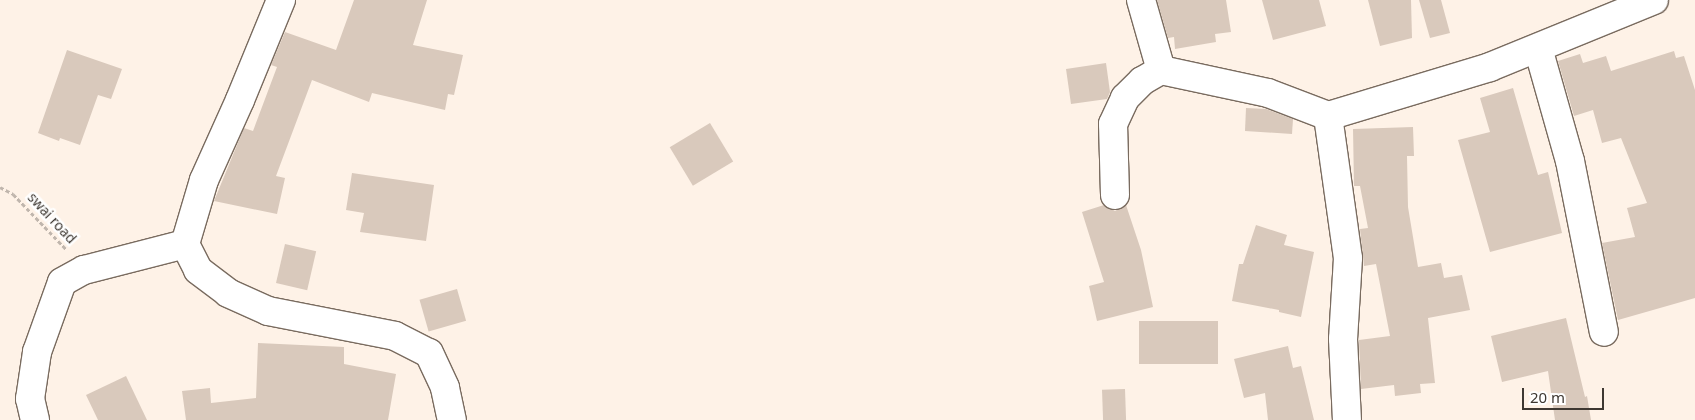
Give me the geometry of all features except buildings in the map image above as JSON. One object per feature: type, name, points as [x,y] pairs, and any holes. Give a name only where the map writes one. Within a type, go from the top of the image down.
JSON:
[{"type":"street","points":[[281,0],[240,100],[204,180],[186,244],[198,270],[228,293],[268,311],[395,336],[429,354],[445,388],[452,420]]},
{"type":"street","points":[[1141,0],[1161,70]]},
{"type":"street","points":[[1115,195],[1113,124],[1125,98],[1142,81],[1161,70],[1268,93],[1328,116],[1490,67],[1654,0]]},
{"type":"street","points":[[1538,48],[1570,161],[1604,332]]},
{"type":"street","points":[[1328,116],[1348,258],[1343,339],[1347,420]]},
{"type":"street","points":[[35,420],[30,399],[38,352],[49,313],[62,282],[84,270],[186,244]]},
{"type":"path","name":"swai road","points":[[0,187],[13,194],[84,270]]}]
